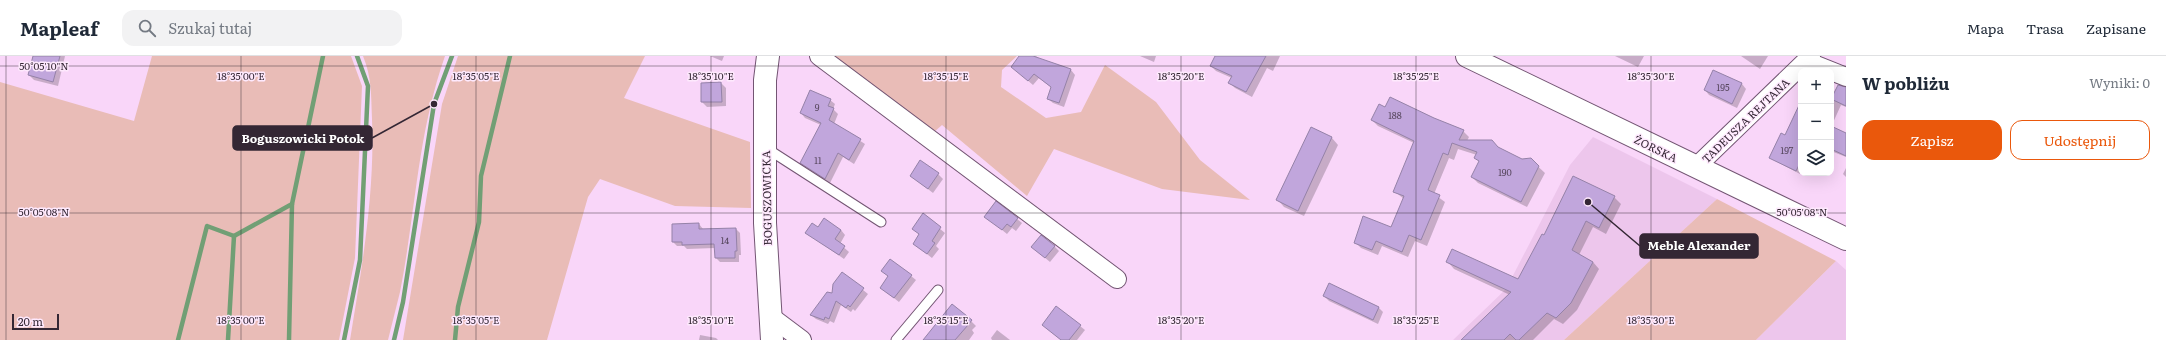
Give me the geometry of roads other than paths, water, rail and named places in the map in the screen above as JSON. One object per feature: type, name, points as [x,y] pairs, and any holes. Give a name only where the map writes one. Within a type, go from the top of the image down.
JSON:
[{"type":"main road","name":"BOGUSZOWICKA","points":[[768,56],[765,80],[765,223],[772,340]]},
{"type":"main road","name":"ŻORSKA","points":[[1467,56],[1846,239]]},
{"type":"street","points":[[818,56],[1117,279]]},
{"type":"street","points":[[1809,58],[1846,77]]},
{"type":"street","name":"TADEUSZA REJTANA","points":[[1696,167],[1809,58]]},
{"type":"street","points":[[770,316],[802,340]]},
{"type":"lane","points":[[765,147],[880,222]]},
{"type":"lane","points":[[896,340],[938,290]]},
{"type":"waterway","points":[[178,340],[207,226],[234,236],[292,204],[323,56]]},
{"type":"waterway","points":[[344,340],[360,260],[368,86],[357,56]]},
{"type":"waterway","points":[[394,340],[403,302],[434,104],[452,56]]},
{"type":"waterway","points":[[455,340],[458,307],[479,222],[481,176],[510,56]]},
{"type":"waterway","points":[[289,340],[292,204]]},
{"type":"waterway","points":[[228,340],[234,236]]},
{"type":"place","name":"Boguszowicki Potok","points":[[434,104]]},
{"type":"place","name":"Meble Alexander","points":[[1588,202]]}]
